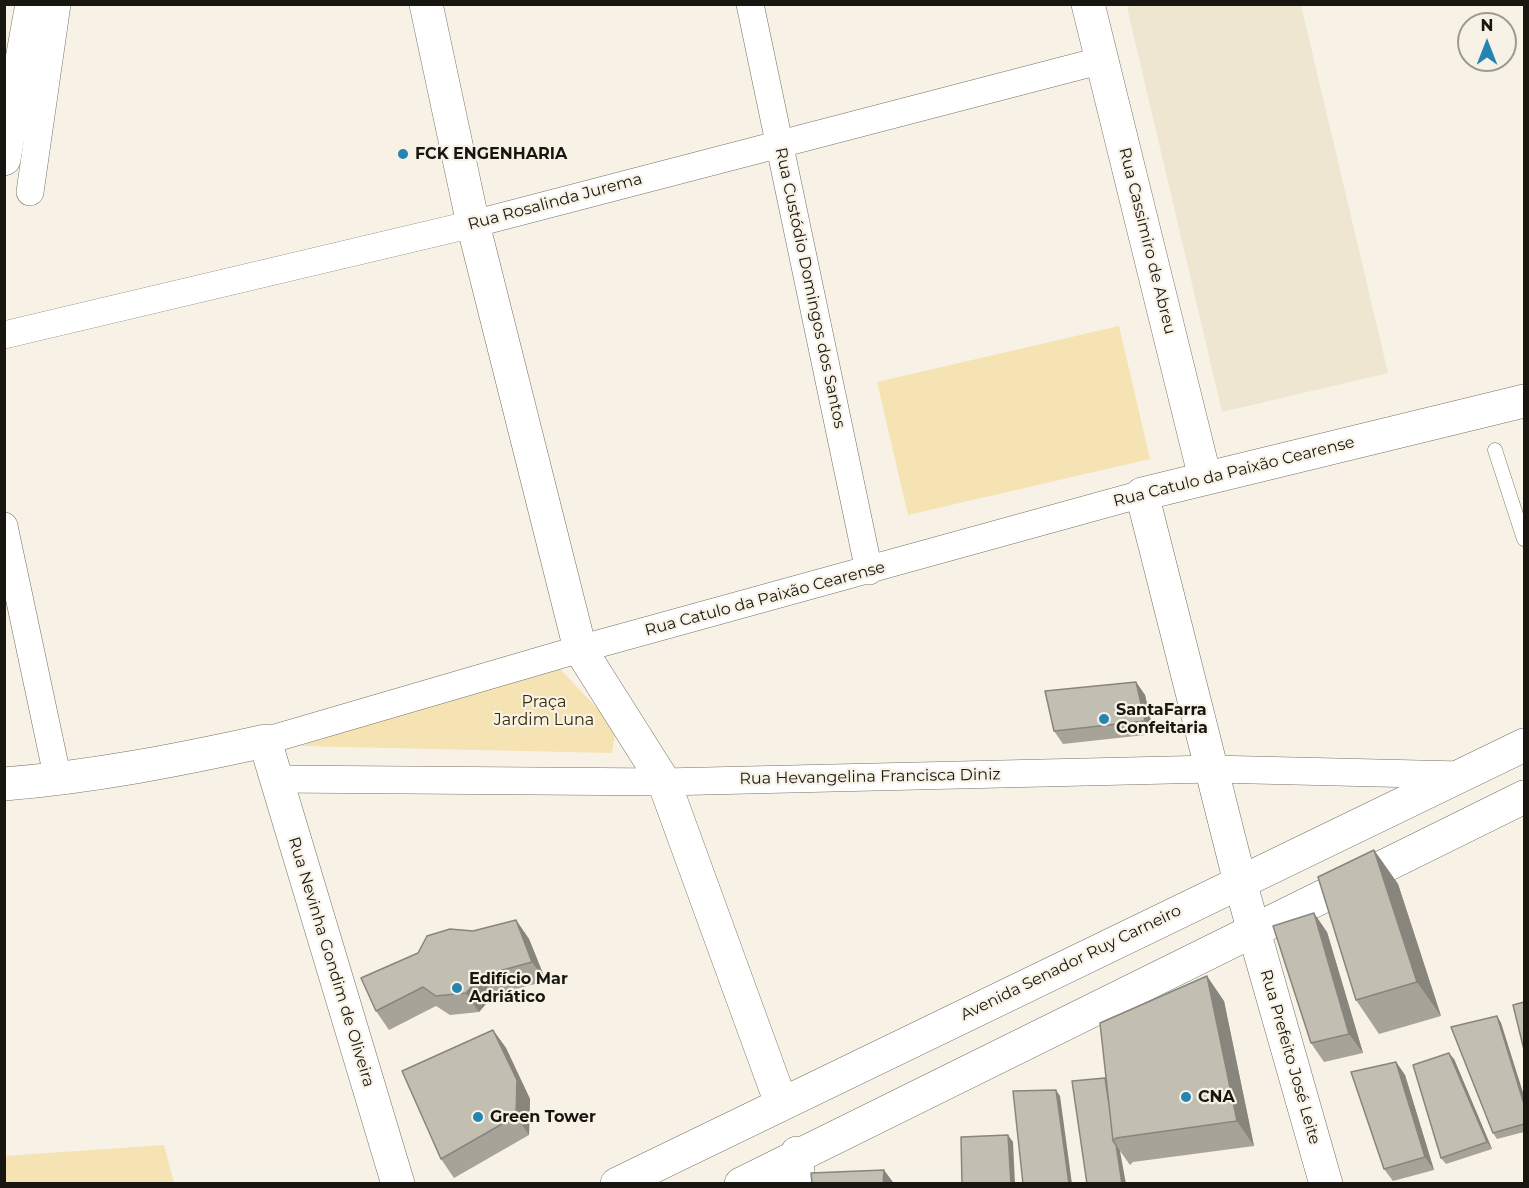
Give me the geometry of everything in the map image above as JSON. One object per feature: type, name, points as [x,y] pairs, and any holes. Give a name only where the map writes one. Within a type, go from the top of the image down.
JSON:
[{"type":"main road","points":[[4,159],[32,4]]},
{"type":"main road","points":[[426,4],[473,224],[580,649],[664,782],[781,1103]]},
{"type":"main road","name":"Rua Cassimiro de Abreu","points":[[1088,4],[1205,478]]},
{"type":"main road","name":"Rua Catulo da Paixão Cearense","points":[[1142,494],[1524,401]]},
{"type":"main road","points":[[1142,494],[1254,930]]},
{"type":"main road","name":"Rua Catulo da Paixão Cearense","points":[[4,784],[58,780],[194,757],[265,741]]},
{"type":"main road","name":"Rua Nevinha Gondim de Oliveira","points":[[265,741],[398,1184]]},
{"type":"main road","name":"Avenida Senador Ruy Carneiro","points":[[617,1184],[1524,745]]},
{"type":"main road","points":[[741,1184],[797,1168],[1254,930],[1524,797]]},
{"type":"main road","name":"Rua Prefeito José Leite","points":[[1254,930],[1326,1184]]},
{"type":"street","points":[[30,192],[57,4]]},
{"type":"street","name":"Rua Custódio Domingos dos Santos","points":[[750,4],[868,571]]},
{"type":"street","name":"Rua Rosalinda Jurema","points":[[4,335],[473,224],[1103,60]]},
{"type":"street","name":"Rua Catulo da Paixão Cearense","points":[[265,741],[580,649],[1142,494]]},
{"type":"street","points":[[4,526],[58,780]]},
{"type":"street","name":"Rua Hevangelina Francisca Diniz","points":[[276,779],[664,782],[1212,769],[1462,775]]},
{"type":"lane","points":[[1495,450],[1524,539]]},
{"type":"shaded area","points":[[1139,5],[1301,5],[1388,373],[1222,412],[1127,7]]},
{"type":"green space","points":[[1119,326],[1150,459],[908,515],[877,382]]},
{"type":"green space","name":"Praça Jardim Luna","points":[[556,665],[616,728],[612,753],[300,746]]},
{"type":"green space","points":[[164,1145],[174,1183],[5,1183],[5,1156]]},
{"type":"building","name":"SantaFarra Confeitaria","points":[[1136,682],[1145,721],[1054,731],[1045,691]]},
{"type":"building","points":[[1374,850],[1417,982],[1356,1000],[1318,877]]},
{"type":"building","points":[[1314,913],[1349,1034],[1311,1043],[1273,926]]},
{"type":"building","points":[[516,920],[532,962],[481,976],[466,993],[436,996],[423,987],[376,1011],[361,978],[418,953],[427,936],[450,929],[473,931]]},
{"type":"building","name":"CNA","points":[[1207,976],[1237,1121],[1116,1138],[1113,1141],[1100,1023]]},
{"type":"building","points":[[1524,1002],[1524,1050],[1513,1005]]},
{"type":"building","points":[[1497,1016],[1524,1104],[1524,1124],[1493,1133],[1451,1027]]},
{"type":"building","name":"Green Tower","points":[[493,1030],[517,1080],[516,1116],[441,1159],[402,1071]]},
{"type":"building","points":[[1449,1053],[1487,1142],[1441,1158],[1413,1065]]},
{"type":"building","points":[[1396,1062],[1425,1157],[1384,1169],[1351,1072]]},
{"type":"building","points":[[1105,1078],[1113,1141],[1116,1145],[1122,1184],[1087,1184],[1072,1081]]},
{"type":"building","points":[[1056,1090],[1069,1184],[1023,1184],[1013,1091]]},
{"type":"building","points":[[1008,1135],[1011,1184],[962,1184],[961,1137]]},
{"type":"building","points":[[884,1170],[883,1184],[812,1184],[811,1173]]},
{"type":"place","name":"FCK ENGENHARIA","points":[[403,154]]},
{"type":"place","name":"SantaFarra Confeitaria","points":[[1104,719]]},
{"type":"place","name":"Edifício Mar Adriático","points":[[457,988]]},
{"type":"place","name":"CNA","points":[[1186,1097]]},
{"type":"place","name":"Green Tower","points":[[478,1117]]}]
